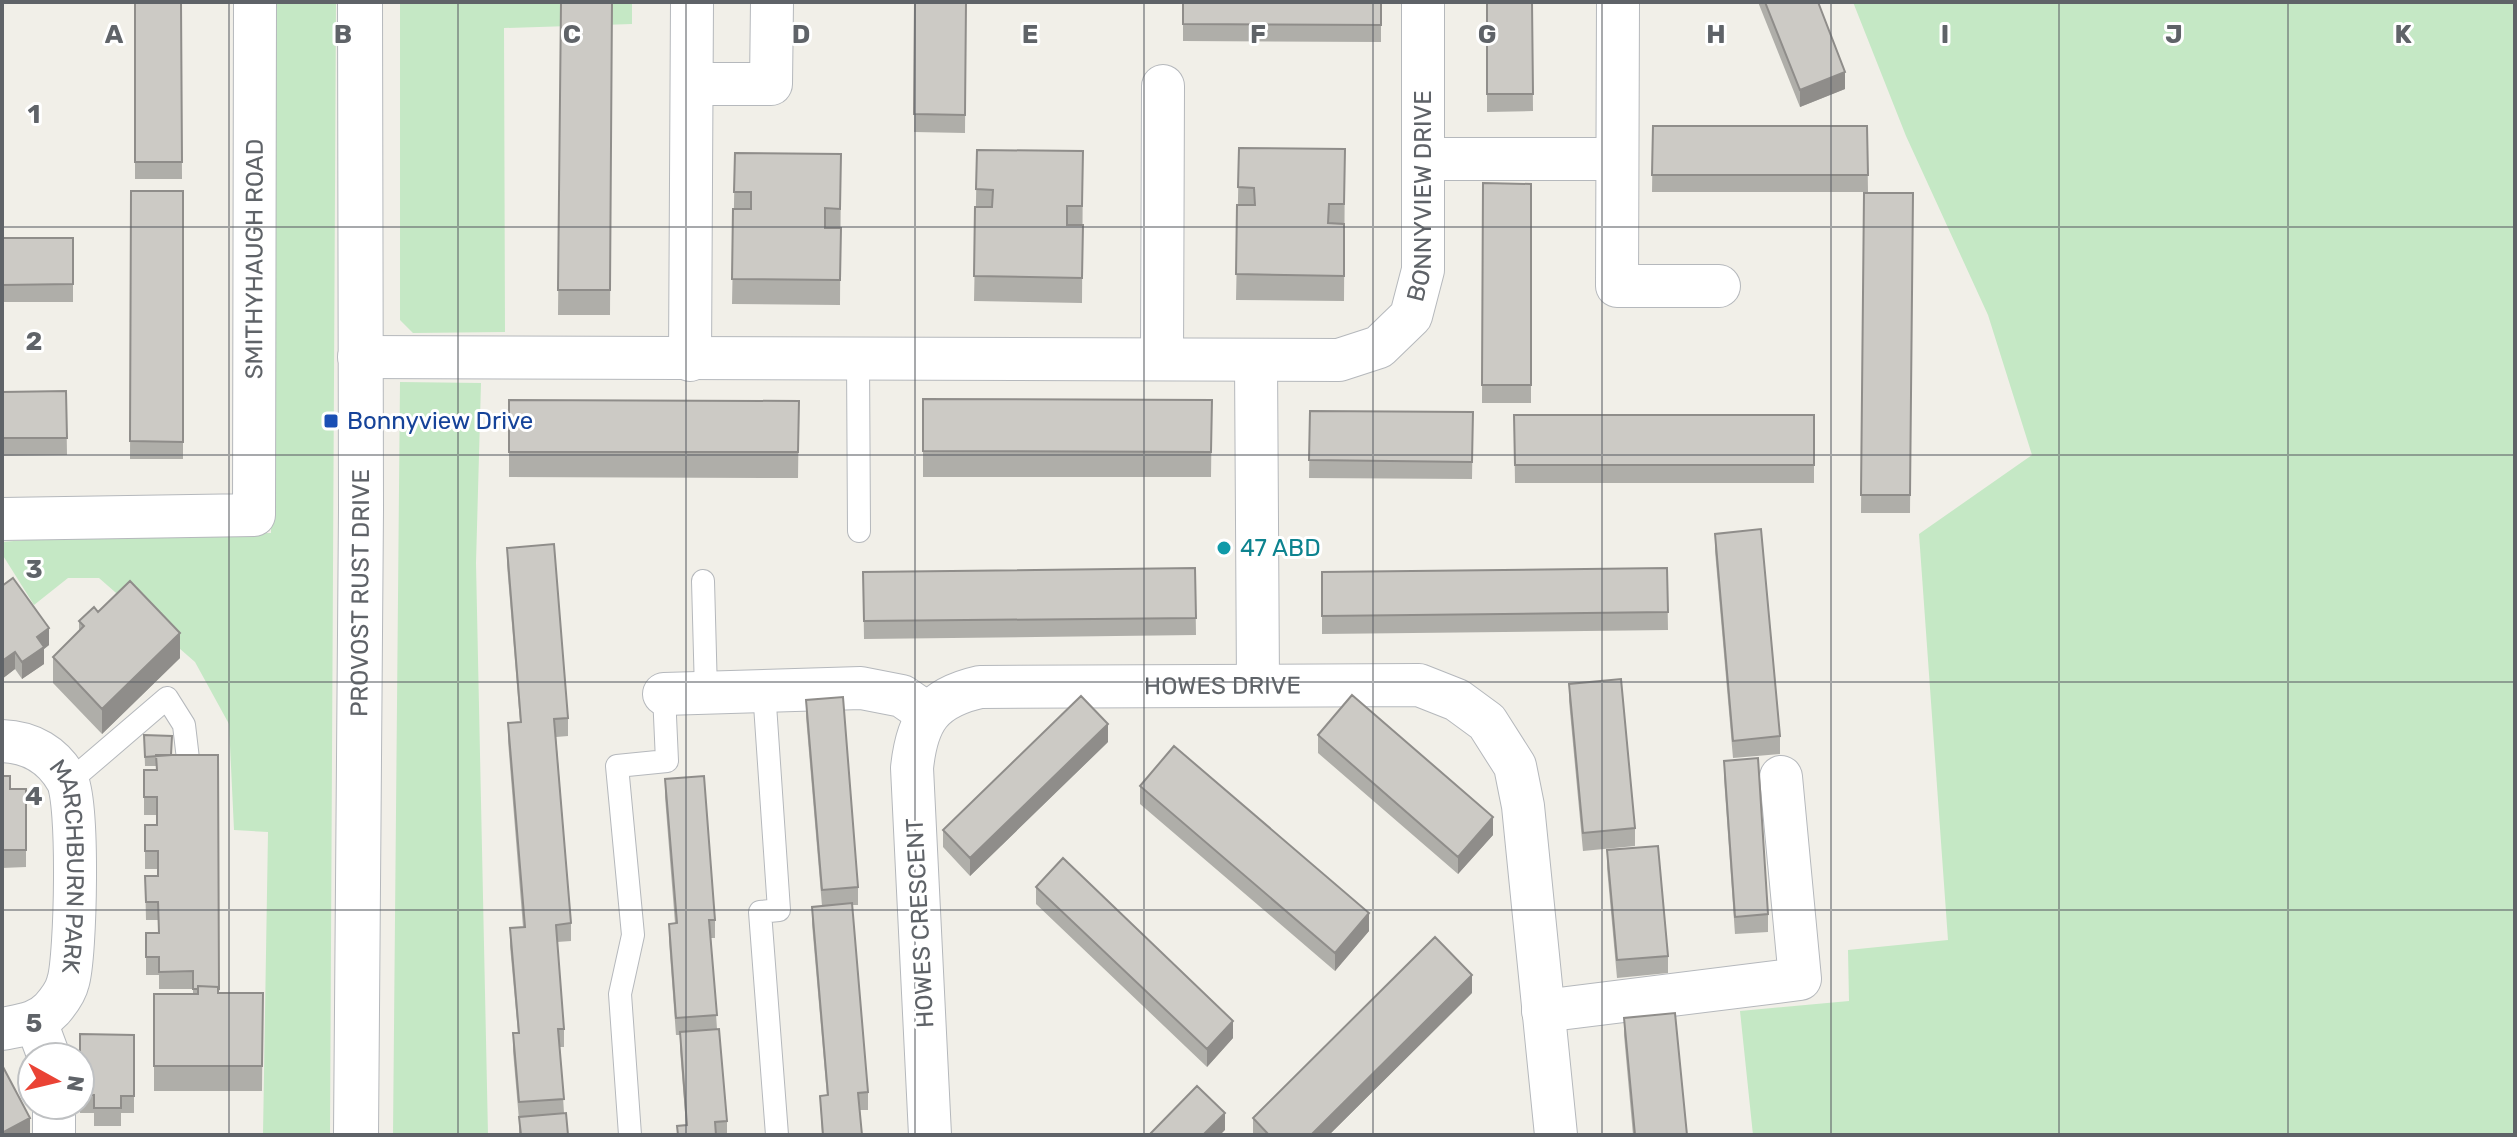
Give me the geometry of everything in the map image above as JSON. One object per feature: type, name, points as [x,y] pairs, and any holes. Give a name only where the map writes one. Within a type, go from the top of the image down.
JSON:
[{"type":"street","name":"SMITHYHAUGH ROAD","points":[[2,519],[254,515],[255,2]]},
{"type":"street","name":"PROVOST RUST DRIVE","points":[[356,1135],[360,2]]},
{"type":"street","points":[[690,360],[692,2]]},
{"type":"street","points":[[692,84],[771,84],[772,2]]},
{"type":"street","name":"BONNYVIEW DRIVE","points":[[359,357],[1339,360],[1379,347],[1411,316],[1423,270],[1423,2]]},
{"type":"street","points":[[1618,2],[1617,286],[1719,286]]},
{"type":"street","points":[[1162,359],[1163,86]]},
{"type":"street","points":[[1423,159],[1616,159]]},
{"type":"street","points":[[1256,360],[1258,684]]},
{"type":"street","name":"HOWES DRIVE","points":[[928,714],[954,693],[980,687],[1419,685],[1457,700],[1487,722],[1515,766],[1556,1135]]},
{"type":"street","points":[[664,694],[861,688],[902,696],[928,714]]},
{"type":"street","name":"HOWES CRESCENT","points":[[928,714],[915,737],[912,768],[930,1135]]},
{"type":"street","name":"MARCHBURN PARK","points":[[2,741],[17,742],[48,754],[69,782],[74,819],[73,955],[68,985],[29,1036]]},
{"type":"street","points":[[1543,1011],[1800,979],[1781,777]]},
{"type":"lane","points":[[858,358],[859,531]]},
{"type":"lane","points":[[703,581],[706,692]]},
{"type":"lane","points":[[764,690],[779,910],[760,912],[777,1135]]},
{"type":"lane","points":[[630,1135],[620,994],[633,935],[617,766],[667,761],[664,694]]},
{"type":"lane","points":[[69,782],[167,698],[184,725],[188,759]]},
{"type":"green space","points":[[272,2],[336,2],[330,1135],[263,1135],[268,832],[234,830],[229,724],[195,662],[99,578],[68,578],[34,605],[2,554],[2,542],[73,536],[271,533]]},
{"type":"green space","points":[[400,2],[632,2],[632,24],[504,28],[505,332],[413,333],[400,320]]},
{"type":"green space","points":[[1853,2],[2515,2],[2515,1135],[1753,1135],[1740,1011],[1849,1001],[1848,950],[1948,940],[1919,534],[2032,455],[1988,315],[1906,136]]},
{"type":"green space","points":[[400,382],[481,383],[476,563],[488,1135],[393,1135]]},
{"type":"building","points":[[135,2],[181,2],[182,162],[135,162]]},
{"type":"building","points":[[561,2],[612,2],[610,290],[558,290]]},
{"type":"building","points":[[915,2],[966,2],[965,115],[914,114]]},
{"type":"building","points":[[1183,2],[1381,2],[1381,25],[1183,24]]},
{"type":"building","points":[[1487,2],[1532,2],[1533,94],[1487,94]]},
{"type":"building","points":[[1765,2],[1818,2],[1845,72],[1800,90]]},
{"type":"building","points":[[1653,126],[1867,126],[1868,175],[1652,175]]},
{"type":"building","points":[[1239,148],[1345,149],[1344,204],[1329,204],[1328,223],[1344,224],[1344,276],[1236,274],[1237,205],[1255,205],[1254,188],[1238,187]]},
{"type":"building","points":[[977,150],[1083,151],[1082,206],[1067,206],[1067,225],[1083,225],[1082,278],[974,276],[975,207],[992,207],[993,190],[976,189]]},
{"type":"building","points":[[735,153],[841,154],[840,209],[825,208],[825,228],[841,228],[840,280],[732,279],[733,209],[751,209],[751,192],[734,192]]},
{"type":"building","points":[[1483,183],[1531,184],[1531,385],[1482,385]]},
{"type":"building","points":[[131,191],[183,191],[183,442],[130,441]]},
{"type":"building","points":[[1864,193],[1913,193],[1910,495],[1861,495]]},
{"type":"building","points":[[2,238],[73,238],[73,284],[2,285]]},
{"type":"building","points":[[66,391],[67,438],[2,438],[2,392]]},
{"type":"building","points":[[923,399],[1212,400],[1211,452],[923,451]]},
{"type":"building","points":[[509,400],[799,401],[798,452],[509,452]]},
{"type":"building","points":[[1310,411],[1473,412],[1472,462],[1309,460]]},
{"type":"building","points":[[1514,415],[1814,415],[1814,465],[1515,465]]},
{"type":"building","points":[[1761,529],[1780,736],[1733,741],[1715,534]]},
{"type":"building","points":[[554,544],[568,718],[554,719],[571,923],[556,925],[564,1029],[558,1029],[564,1099],[519,1102],[513,1033],[519,1033],[510,928],[525,927],[508,723],[521,722],[507,548]]},
{"type":"building","points":[[1195,568],[1196,618],[864,621],[863,572]]},
{"type":"building","points":[[1667,568],[1668,612],[1322,616],[1322,572]]},
{"type":"building","points":[[13,578],[49,628],[37,637],[44,647],[22,662],[15,652],[2,661],[2,586]]},
{"type":"building","points":[[130,581],[180,633],[102,709],[53,657],[84,626],[79,621],[94,607],[98,612]]},
{"type":"building","points":[[1621,679],[1635,828],[1583,833],[1569,684]]},
{"type":"building","points":[[1352,695],[1493,817],[1458,857],[1318,735]]},
{"type":"building","points":[[1081,696],[1108,724],[970,858],[943,830]]},
{"type":"building","points":[[843,697],[858,887],[822,890],[806,700]]},
{"type":"building","points":[[144,735],[172,736],[171,755],[145,757]]},
{"type":"building","points":[[1174,746],[1369,913],[1335,953],[1140,786]]},
{"type":"building","points":[[156,755],[218,755],[219,988],[198,986],[198,989],[193,989],[193,971],[159,972],[159,957],[146,957],[146,933],[159,933],[158,902],[146,902],[145,876],[158,876],[158,851],[145,851],[145,825],[157,825],[157,797],[144,797],[144,770],[157,770]]},
{"type":"building","points":[[1758,758],[1768,914],[1735,917],[1724,761]]},
{"type":"building","points":[[2,776],[10,776],[10,789],[26,789],[26,850],[2,850]]},
{"type":"building","points":[[704,776],[715,920],[709,920],[717,1015],[676,1018],[669,924],[677,923],[665,779]]},
{"type":"building","points":[[1658,846],[1668,956],[1617,960],[1607,850]]},
{"type":"building","points":[[1063,858],[1233,1021],[1207,1049],[1036,887]]},
{"type":"building","points":[[852,903],[868,1092],[858,1093],[862,1135],[823,1135],[820,1096],[828,1095],[812,907]]},
{"type":"building","points":[[1435,937],[1472,975],[1311,1135],[1269,1135],[1253,1118]]},
{"type":"building","points":[[198,986],[218,987],[218,993],[263,993],[262,1066],[154,1066],[154,994],[198,994]]},
{"type":"building","points":[[1675,1013],[1687,1135],[1635,1135],[1624,1018]]},
{"type":"building","points":[[719,1029],[727,1121],[715,1122],[716,1135],[678,1135],[677,1126],[687,1125],[680,1032]]},
{"type":"building","points":[[80,1034],[134,1035],[134,1096],[121,1096],[121,1108],[96,1108],[96,1041],[80,1041]]},
{"type":"building","points":[[2,1065],[16,1092],[16,1121],[24,1121],[2,1133]]},
{"type":"building","points":[[1197,1086],[1225,1113],[1203,1135],[1149,1135]]},
{"type":"building","points":[[566,1113],[568,1135],[521,1135],[519,1117]]},
{"type":"place","name":"Bonnyview Drive","points":[[331,421]]},
{"type":"place","name":"47 ABD","points":[[1224,548]]}]
